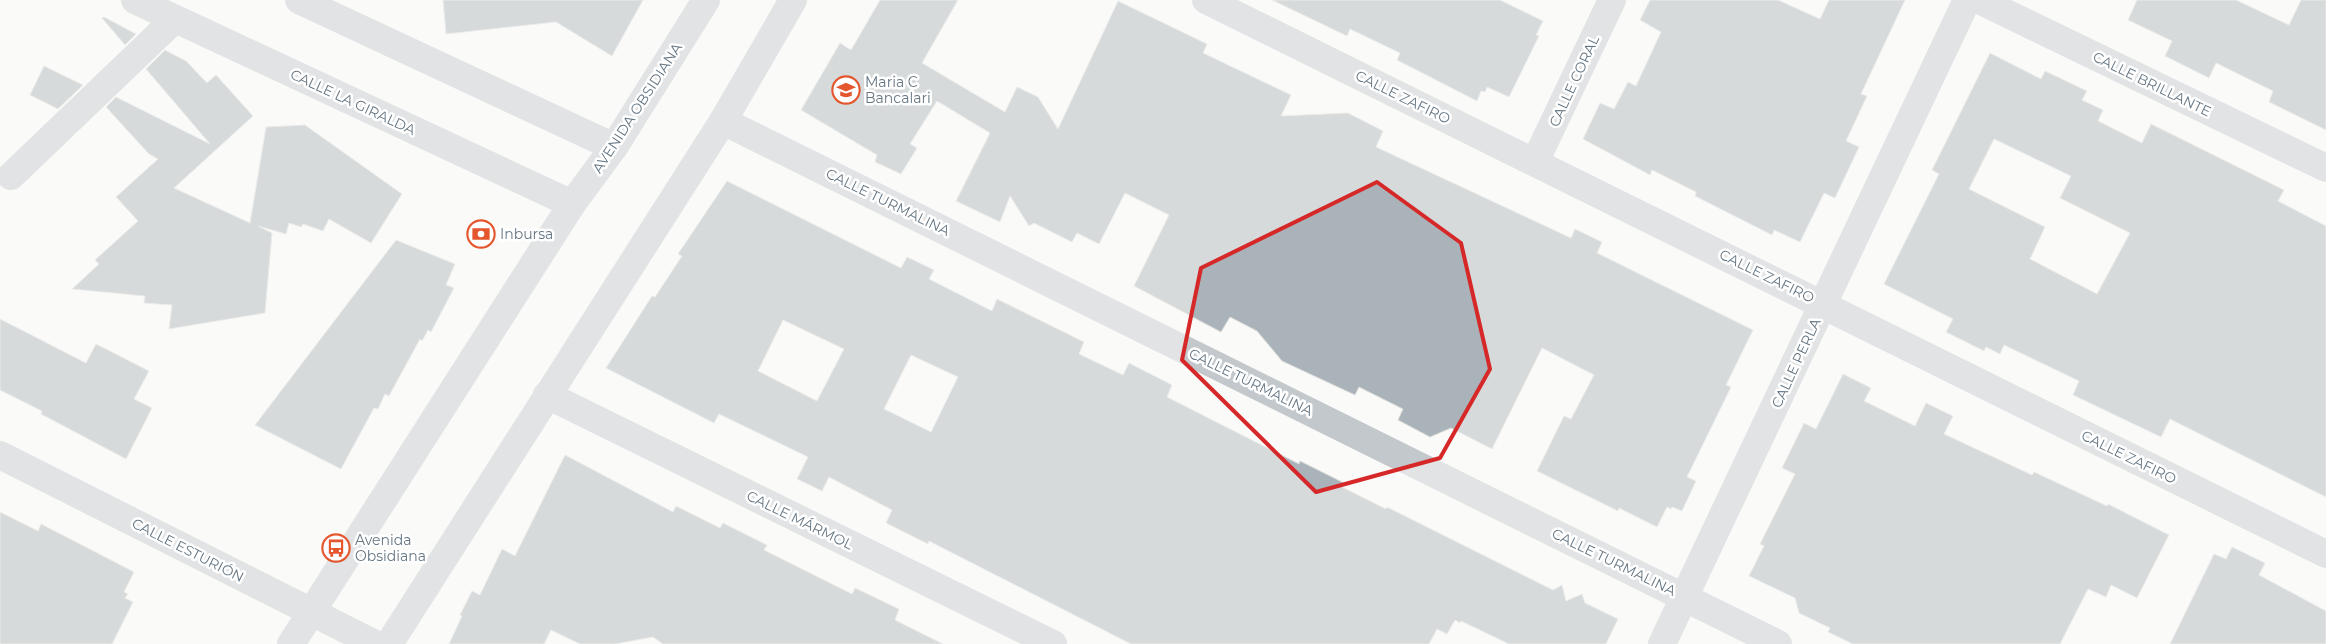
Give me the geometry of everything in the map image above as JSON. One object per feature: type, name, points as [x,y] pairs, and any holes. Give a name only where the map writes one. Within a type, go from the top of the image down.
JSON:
[{"type":"street","name":"CALLE LA GIRALDA","points":[[135,0],[572,204]]},
{"type":"street","points":[[299,0],[614,147]]},
{"type":"street","name":"AVENIDA OBSIDIANA","points":[[291,644],[572,204],[614,147],[706,0]]},
{"type":"street","points":[[389,644],[723,121],[793,0]]},
{"type":"street","name":"CALLE CORAL","points":[[1535,162],[1612,0]]},
{"type":"street","name":"CALLE PERLA","points":[[1662,644],[1967,0]]},
{"type":"street","name":"CALLE BRILLANTE","points":[[1978,0],[2326,168]]},
{"type":"street","name":"CALLE ZAFIRO","points":[[1220,3],[1535,162],[2326,554]]},
{"type":"street","points":[[11,176],[175,19]]},
{"type":"street","name":"CALLE TURMALINA","points":[[723,121],[1778,644]]},
{"type":"street","name":"CALLE MÁRMOL","points":[[547,395],[1053,644]]},
{"type":"street","name":"CALLE ESTURIÓN","points":[[0,455],[375,644]]},
{"type":"highlighted area","points":[[1377,182],[1461,243],[1490,369],[1440,458],[1316,492],[1182,360],[1201,268]]},
{"type":"building","points":[[443,0],[643,0],[612,56],[556,22],[446,34]]},
{"type":"building","points":[[880,0],[958,0],[922,63],[1005,112],[1017,87],[1038,97],[1058,129],[1118,1],[1207,44],[1203,53],[1291,95],[1281,116],[1348,113],[1383,131],[1376,147],[1571,238],[1575,229],[1602,242],[1597,253],[1753,330],[1726,385],[1731,387],[1687,477],[1696,481],[1682,511],[1667,507],[1657,527],[1619,508],[1618,511],[1537,471],[1564,416],[1571,419],[1594,375],[1542,348],[1492,449],[1451,428],[1430,437],[1398,420],[1403,409],[1359,387],[1355,395],[1282,361],[1257,331],[1230,317],[1221,332],[1134,286],[1169,215],[1125,193],[1099,244],[1077,233],[1072,242],[1034,223],[1029,226],[1010,196],[1000,222],[956,201],[990,133],[937,101],[910,144],[917,148],[901,174],[875,162],[877,155],[801,110],[840,43],[851,50]]},
{"type":"building","points":[[1272,0],[1500,0],[1543,21],[1536,35],[1539,36],[1509,97],[1487,87],[1485,92],[1481,91],[1477,101],[1397,60],[1400,53],[1350,29],[1347,36]]},
{"type":"building","points":[[1650,0],[1778,0],[1820,19],[1829,0],[1905,0],[1861,94],[1867,96],[1846,141],[1859,147],[1835,198],[1824,193],[1800,242],[1774,230],[1772,235],[1695,196],[1696,192],[1652,170],[1650,175],[1583,139],[1600,103],[1614,109],[1628,82],[1636,86],[1661,32],[1640,20]]},
{"type":"building","points":[[2137,0],[2236,0],[2289,25],[2301,0],[2326,0],[2326,130],[2269,102],[2273,91],[2216,63],[2209,78],[2165,56],[2172,41],[2128,20]]},
{"type":"building","points":[[104,17],[136,34],[125,45],[102,18]]},
{"type":"building","points":[[165,50],[186,61],[207,83],[216,75],[253,116],[174,188],[250,223],[266,127],[305,125],[402,194],[371,243],[329,219],[323,231],[303,224],[301,227],[289,223],[286,234],[258,226],[272,233],[265,313],[169,329],[172,305],[144,303],[145,296],[72,289],[99,264],[95,260],[138,221],[116,197],[158,159],[149,154],[106,107],[116,97],[210,144],[146,69]]},
{"type":"building","points":[[1990,53],[2041,79],[2045,71],[2087,91],[2082,100],[2103,110],[2098,121],[2142,143],[2151,124],[2284,190],[2278,201],[2326,226],[2326,497],[2170,419],[2161,437],[2073,395],[2079,381],[2004,345],[2000,354],[1986,347],[1984,351],[1946,332],[1953,319],[1884,284],[1939,174],[1932,170]],"holes":[[[1994,139],[2071,176],[2060,198],[2130,233],[2097,294],[2030,259],[2045,227],[1969,189]]]},
{"type":"building","points":[[44,66],[83,85],[58,109],[30,95]]},
{"type":"building","points":[[727,181],[901,268],[907,257],[934,270],[929,279],[992,311],[997,299],[1084,342],[1079,354],[1123,375],[1129,363],[1172,385],[1167,397],[1299,464],[1300,461],[1344,483],[1342,487],[1386,509],[1387,507],[1553,590],[1562,585],[1566,601],[1582,594],[1585,603],[1618,619],[1606,644],[1509,644],[1461,621],[1460,623],[1455,620],[1447,634],[1437,629],[1429,644],[1131,644],[929,541],[928,544],[886,523],[892,510],[829,477],[822,491],[797,479],[808,457],[719,414],[714,423],[606,368],[652,296],[655,297],[682,256],[678,254]],"holes":[[[783,320],[844,349],[817,401],[758,371]],[[911,355],[958,377],[931,432],[884,409]]]},
{"type":"building","points":[[396,240],[455,264],[446,285],[454,288],[431,332],[428,330],[422,341],[420,339],[389,396],[385,394],[378,409],[374,408],[341,469],[255,425]]},
{"type":"building","points":[[0,319],[86,363],[96,344],[149,371],[134,399],[152,408],[126,459],[41,414],[42,411],[0,390]]},
{"type":"building","points":[[1843,374],[1871,388],[1864,401],[1915,426],[1926,403],[1953,416],[1944,434],[2032,475],[2034,472],[2107,506],[2108,504],[2169,535],[2137,598],[2111,585],[2106,597],[2088,589],[2060,644],[1853,644],[1828,632],[1830,628],[1799,613],[1795,598],[1749,576],[1764,546],[1760,544],[1795,474],[1782,468],[1804,423],[1816,429]]},
{"type":"building","points":[[565,455],[673,512],[676,506],[720,528],[723,523],[767,545],[764,550],[852,594],[855,588],[899,609],[895,620],[943,644],[663,644],[653,637],[615,644],[580,644],[551,630],[544,644],[449,644],[472,591],[480,595],[502,549],[515,556]]},
{"type":"building","points":[[0,512],[38,531],[41,524],[134,572],[124,592],[128,594],[125,598],[133,602],[112,644],[0,644]]},
{"type":"building","points":[[2232,547],[2265,563],[2259,575],[2326,611],[2326,644],[2170,644],[2214,554],[2226,559]]},
{"type":"place","name":"Maria C Bancalari","points":[[846,90]]},
{"type":"place","name":"Inbursa","points":[[481,234]]},
{"type":"place","name":"Avenida Obsidiana","points":[[336,548]]}]
